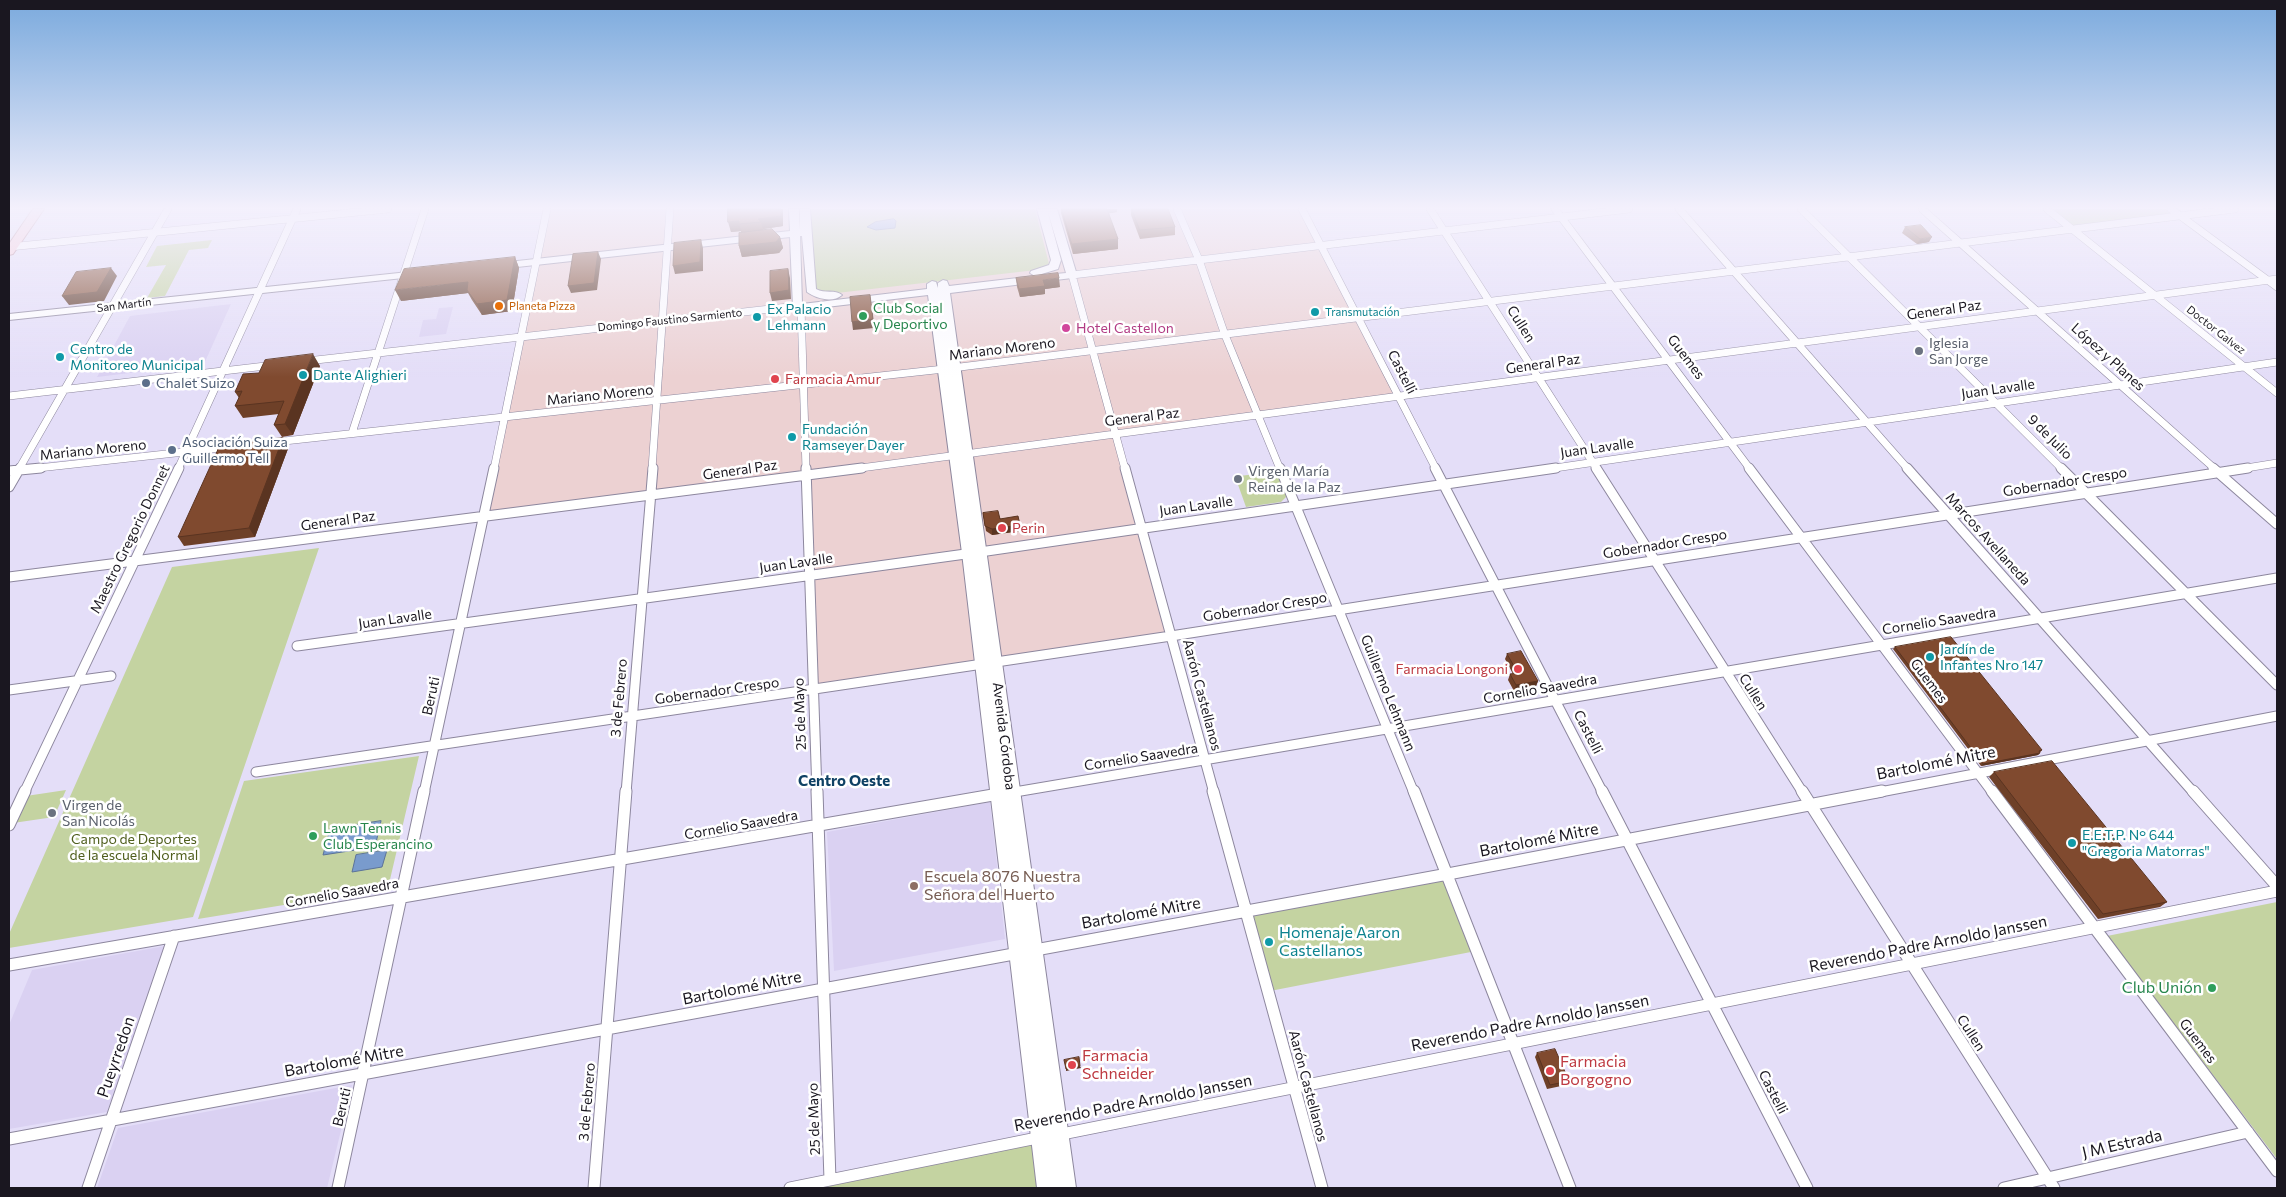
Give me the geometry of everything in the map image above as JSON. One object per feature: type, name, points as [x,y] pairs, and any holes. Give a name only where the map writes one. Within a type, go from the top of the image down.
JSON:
[{"type":"main road","points":[[489,267],[509,265]]},
{"type":"main road","name":"25 de Mayo","points":[[797,265],[799,307]]},
{"type":"main road","name":"Domingo Faustino Sarmiento","points":[[809,265],[811,290],[816,295],[825,297],[1072,275]]},
{"type":"main road","name":"Domingo Faustino Sarmiento","points":[[799,307],[1044,272],[1055,265]]},
{"type":"main road","name":"Aarón Castellanos","points":[[1069,265],[1072,275]]},
{"type":"main road","name":"San Martín","points":[[9,317],[433,273]]},
{"type":"main road","name":"Avenida Córdoba","points":[[938,287],[1025,950],[1047,1188]]},
{"type":"main road","name":"Avenida Córdoba","points":[[1025,950],[1066,1188]]},
{"type":"street","points":[[9,487],[67,389],[110,308],[136,265]]},
{"type":"street","name":"Maestro Gregorio Donnet","points":[[9,825],[12,812],[136,562],[272,265]]},
{"type":"street","points":[[352,433],[408,265]]},
{"type":"street","name":"Beruti","points":[[338,1188],[461,624],[535,265]]},
{"type":"street","name":"3 de Febrero","points":[[594,1188],[658,401],[666,265]]},
{"type":"street","name":"Domingo Faustino Sarmiento","points":[[1072,275],[1158,265]]},
{"type":"street","name":"Guillermo Lehmann","points":[[1201,265],[1225,335],[1448,874],[1570,1188]]},
{"type":"street","name":"Castelli","points":[[1331,265],[1807,1188]]},
{"type":"street","name":"Cullen","points":[[1467,265],[1492,302],[1808,804],[2051,1183]]},
{"type":"street","name":"Guemes","points":[[1597,265],[2277,1171]]},
{"type":"street","name":"Marcos Avellaneda","points":[[1729,265],[2277,886]]},
{"type":"street","name":"Mariano Moreno","points":[[265,443],[802,386],[1798,265]]},
{"type":"street","name":"9 de Julio","points":[[1856,265],[1920,326],[2277,685]]},
{"type":"street","name":"López y Planes","points":[[1985,265],[2277,524]]},
{"type":"street","name":"Doctor Galvez","points":[[2115,265],[2277,393]]},
{"type":"street","points":[[2247,265],[2277,287]]},
{"type":"street","name":"Aarón Castellanos","points":[[1072,275],[1322,1188]]},
{"type":"street","name":"General Paz","points":[[9,577],[649,496],[2277,279]]},
{"type":"street","name":"Domingo Faustino Sarmiento","points":[[302,362],[520,336],[799,307]]},
{"type":"street","name":"25 de Mayo","points":[[799,307],[830,1180]]},
{"type":"street","name":"Juan Lavalle","points":[[297,646],[1142,528],[2277,362]]},
{"type":"street","points":[[9,396],[283,364]]},
{"type":"street","name":"Mariano Moreno","points":[[9,471],[235,447]]},
{"type":"street","name":"Gobernador Crespo","points":[[256,772],[1171,636],[2277,463]]},
{"type":"street","name":"Cornelio Saavedra","points":[[9,965],[1005,793],[2277,578]]},
{"type":"street","points":[[9,690],[112,676]]},
{"type":"street","name":"Bartolomé Mitre","points":[[9,1139],[606,1030],[1025,950],[1448,874],[2277,716]]},
{"type":"street","name":"Reverendo Padre Arnoldo Janssen","points":[[790,1188],[2277,890]]},
{"type":"street","name":"Pueyrredon","points":[[88,1188],[174,936]]},
{"type":"street","name":"J M Estrada","points":[[2004,1188],[2051,1183],[2248,1132]]},
{"type":"shaded area","points":[[536,265],[1330,265],[1400,397],[1117,434],[1171,636],[813,690],[805,475],[484,516]]},
{"type":"shaded area","points":[[231,304],[204,364],[97,377],[130,316]]},
{"type":"shaded area","points":[[453,307],[446,334],[419,337],[423,320],[436,319],[439,308]]},
{"type":"shaded area","name":"Escuela 8076 Nuestra Señora del Huerto","points":[[990,802],[1005,939],[834,971],[827,832]]},
{"type":"shaded area","points":[[165,946],[107,1112],[9,1129],[9,1025],[32,970]]},
{"type":"shaded area","points":[[352,1085],[327,1188],[97,1188],[118,1128]]},
{"type":"green space","points":[[147,265],[181,265],[165,296],[147,298],[166,265],[146,267]]},
{"type":"green space","points":[[814,265],[1047,265],[1036,270],[828,294],[818,290],[815,286]]},
{"type":"green space","points":[[1278,471],[1287,496],[1281,502],[1246,507],[1236,479],[1240,476]]},
{"type":"green space","name":"Campo de Deportes de la escuela Normal","points":[[319,548],[193,917],[9,948],[9,934],[172,567]]},
{"type":"green space","name":"Lawn Tennis Club Esperancino","points":[[419,756],[388,888],[198,919],[244,781]]},
{"type":"green space","points":[[66,790],[54,817],[13,823],[26,796]]},
{"type":"green space","points":[[1446,875],[1476,951],[1270,991],[1249,913]]},
{"type":"green space","name":"Club Unión","points":[[2277,902],[2277,1159],[2107,936]]},
{"type":"green space","points":[[1031,1140],[1037,1188],[791,1188]]},
{"type":"water","points":[[381,821],[375,847],[323,855],[330,829]]},
{"type":"water","points":[[387,850],[382,867],[352,872],[356,855]]},
{"type":"building","points":[[442,265],[514,265],[507,300],[477,304],[467,290],[468,282],[395,290],[404,269]]},
{"type":"building","points":[[571,265],[596,265],[594,283],[568,286]]},
{"type":"building","points":[[111,268],[97,292],[62,296],[76,272]]},
{"type":"building","points":[[788,269],[789,290],[770,293],[770,271]]},
{"type":"building","points":[[1058,273],[1059,278],[1043,280],[1045,286],[1019,289],[1016,278]]},
{"type":"building","name":"Club Social y Deportivo","points":[[870,295],[873,319],[852,322],[850,297]]},
{"type":"building","points":[[313,354],[285,424],[274,425],[284,401],[235,406],[242,391],[235,392],[243,374],[259,373],[265,360]]},
{"type":"building","points":[[283,438],[249,528],[178,537],[220,445]]},
{"type":"building","points":[[998,511],[1000,519],[1018,516],[1020,525],[992,529],[985,526],[983,513]]},
{"type":"building","points":[[1951,637],[2042,750],[2039,751],[2040,753],[1983,764],[1895,647]]},
{"type":"building","points":[[1521,651],[1538,681],[1516,685],[1510,674],[1518,673],[1507,654]]},
{"type":"building","name":"E.E.T.P. N° 644 \"Gregoria Matorras\"","points":[[2052,761],[2167,902],[2103,914],[1994,772]]},
{"type":"building","name":"Farmacia Borgogno","points":[[1555,1049],[1569,1081],[1550,1085],[1537,1053]]},
{"type":"building","name":"Farmacia Schneider","points":[[1079,1057],[1080,1066],[1066,1069],[1064,1060]]},
{"type":"place","name":"Planeta Pizza","points":[[499,306]]},
{"type":"place","name":"Transmutación","points":[[1315,312]]},
{"type":"place","name":"Club Social y Deportivo","points":[[863,316]]},
{"type":"place","name":"Ex Palacio Lehmann","points":[[757,317]]},
{"type":"place","name":"Hotel Castellon","points":[[1066,328]]},
{"type":"place","name":"Iglesia San Jorge","points":[[1919,351]]},
{"type":"place","name":"Centro de Monitoreo Municipal","points":[[60,357]]},
{"type":"place","name":"Dante Alighieri","points":[[303,375]]},
{"type":"place","name":"Farmacia Amur","points":[[775,379]]},
{"type":"place","name":"Chalet Suizo","points":[[146,383]]},
{"type":"place","name":"Fundación Ramseyer Dayer","points":[[792,437]]},
{"type":"place","name":"Asociación Suiza Guillermo Tell","points":[[172,450]]},
{"type":"place","name":"Virgen María Reina de la Paz","points":[[1238,479]]},
{"type":"place","name":"Perin","points":[[1002,528]]},
{"type":"place","name":"Jardín de Infantes Nro 147","points":[[1930,657]]},
{"type":"place","name":"Farmacia Longoni","points":[[1518,669]]},
{"type":"place","name":"Virgen de San Nicolás","points":[[52,813]]},
{"type":"place","name":"Lawn Tennis Club Esperancino","points":[[313,836]]},
{"type":"place","name":"E.E.T.P. N° 644 \"Gregoria Matorras\"","points":[[2072,843]]},
{"type":"place","name":"Escuela 8076 Nuestra Señora del Huerto","points":[[914,886]]},
{"type":"place","name":"Homenaje Aaron Castellanos","points":[[1269,942]]},
{"type":"place","name":"Club Unión","points":[[2212,988]]},
{"type":"place","name":"Farmacia Schneider","points":[[1072,1065]]},
{"type":"place","name":"Farmacia Borgogno","points":[[1550,1071]]},
{"type":"district","name":"Centro Oeste","points":[[844,781]]}]
